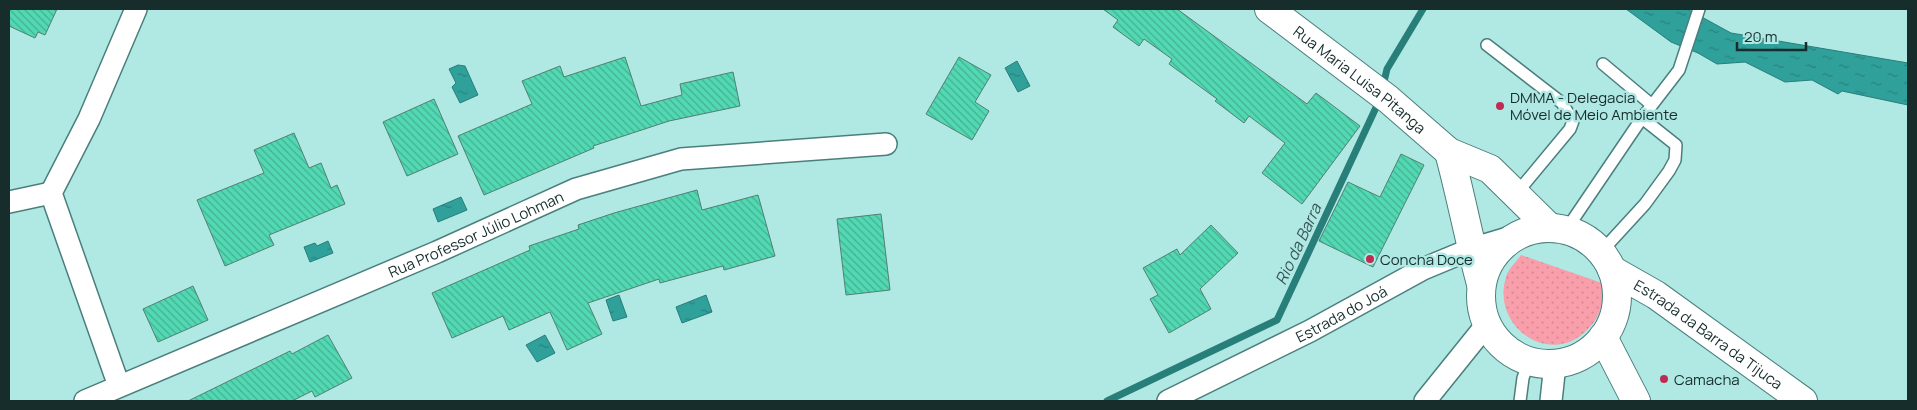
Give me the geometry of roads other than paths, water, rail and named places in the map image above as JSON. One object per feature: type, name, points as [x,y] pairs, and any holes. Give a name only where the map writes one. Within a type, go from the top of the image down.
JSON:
[{"type":"street","points":[[118,386],[51,193],[88,119],[136,9]]},
{"type":"street","name":"Rua Maria Luisa Pitanga","points":[[1269,9],[1380,93],[1448,152],[1490,169],[1557,229]]},
{"type":"street","name":"Rua Professor Júlio Lohman","points":[[85,401],[437,252],[576,188],[681,159],[886,144]]},
{"type":"street","points":[[1448,152],[1460,193],[1471,249],[1481,284],[1481,304],[1487,324],[1494,337],[1504,347],[1515,355],[1542,362],[1569,361],[1582,356],[1604,337],[1612,322],[1617,304],[1617,287],[1607,261],[1591,242],[1579,234],[1557,229],[1533,229],[1518,235],[1504,244],[1493,255],[1481,284]]},
{"type":"street","points":[[1460,193],[1490,169]]},
{"type":"street","points":[[9,202],[51,193]]},
{"type":"street","name":"Estrada do Joá","points":[[1168,401],[1310,331],[1423,269],[1471,249],[1518,235]]},
{"type":"street","name":"Estrada da Barra da Tijuca","points":[[1607,261],[1803,401]]},
{"type":"street","points":[[1425,401],[1487,324]]},
{"type":"street","points":[[1604,337],[1636,401]]},
{"type":"street","points":[[1542,362],[1551,401]]},
{"type":"lane","points":[[1557,229],[1679,70],[1699,9]]},
{"type":"lane","points":[[1487,45],[1562,103],[1572,121],[1570,129],[1516,194]]},
{"type":"lane","points":[[1603,64],[1652,105]]},
{"type":"lane","points":[[1607,261],[1675,160],[1676,145],[1642,118]]},
{"type":"lane","points":[[1520,401],[1523,378],[1542,362]]},
{"type":"water","points":[[1626,9],[1687,9],[1731,33],[1908,63],[1908,105],[1842,91],[1838,94],[1812,80],[1785,82],[1745,62],[1717,64],[1698,53],[1671,42]]},
{"type":"water","points":[[1017,61],[1030,86],[1018,92],[1005,68]]},
{"type":"water","points":[[458,65],[465,66],[478,95],[460,103],[452,87],[456,83],[449,69]]},
{"type":"water","points":[[461,197],[467,210],[438,222],[433,209]]},
{"type":"water","points":[[328,241],[333,253],[310,262],[304,247],[315,243],[317,246]]},
{"type":"water","points":[[619,295],[627,317],[613,321],[606,300]]},
{"type":"water","points":[[706,295],[712,312],[682,323],[676,307]]},
{"type":"water","points":[[545,335],[555,353],[537,362],[526,345]]},
{"type":"waterway","name":"Rio da Barra","points":[[1383,86],[1387,69],[1423,9]]},
{"type":"waterway","name":"Rio da Barra","points":[[1107,401],[1277,320],[1380,99]]},
{"type":"place","name":"DMMA - Delegacia Móvel de Meio Ambiente","points":[[1500,106]]},
{"type":"place","name":"Concha Doce","points":[[1370,259]]},
{"type":"place","name":"Camacha","points":[[1664,379]]}]
